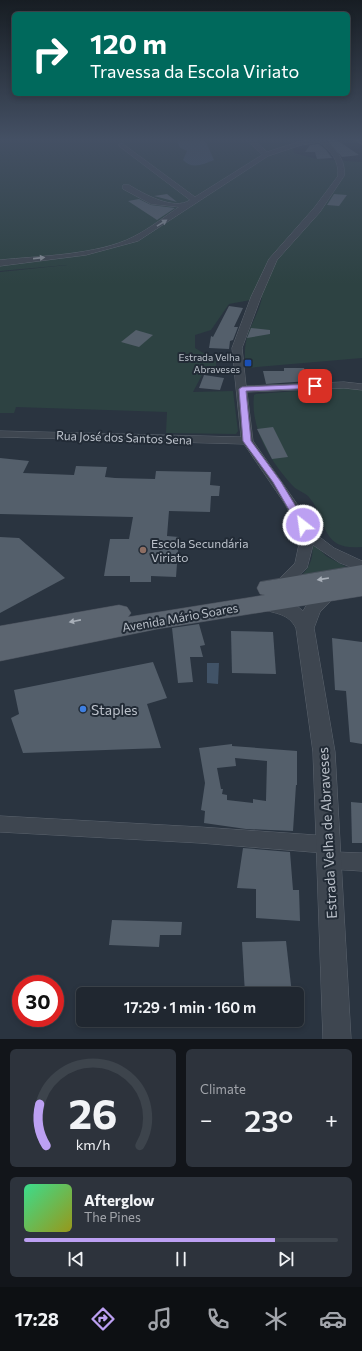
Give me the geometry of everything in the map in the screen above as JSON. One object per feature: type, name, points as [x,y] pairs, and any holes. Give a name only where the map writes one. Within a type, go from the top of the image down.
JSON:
[{"type":"main road","name":"Avenida Mário Soares","points":[[0,635],[152,607],[362,573]]},
{"type":"main road","name":"Avenida Mário Soares","points":[[0,652],[158,620],[362,588]]},
{"type":"street","points":[[177,186],[196,201]]},
{"type":"street","points":[[0,263],[110,249],[135,239],[218,186]]},
{"type":"street","points":[[334,186],[317,210],[273,259],[265,274],[237,348],[247,441],[291,504],[308,535],[340,557],[362,566]]},
{"type":"street","points":[[126,187],[154,202],[187,206]]},
{"type":"street","points":[[242,389],[344,385],[362,387]]},
{"type":"street","name":"Rua José dos Santos Sena","points":[[0,434],[247,441]]},
{"type":"street","points":[[279,586],[302,565],[308,535]]},
{"type":"street","points":[[305,628],[312,609],[330,593]]},
{"type":"street","points":[[260,604],[287,608],[301,618],[305,628]]},
{"type":"street","name":"Estrada Velha de Abraveses","points":[[305,628],[324,752],[338,1039]]},
{"type":"street","points":[[0,824],[200,835],[329,853],[362,862]]},
{"type":"green space","points":[[0,186],[362,186],[362,358],[246,368],[245,347],[247,338],[262,298],[229,304],[211,330],[195,335],[195,348],[216,361],[216,370],[204,371],[193,392],[233,391],[238,431],[236,434],[166,433],[167,412],[16,407],[14,413],[0,413],[0,272],[67,265],[0,271]]},
{"type":"green space","points":[[339,388],[362,388],[362,547],[348,547],[338,544],[331,539],[326,532],[315,505],[308,496],[295,488],[286,479],[278,468],[264,446],[255,421],[254,395],[256,394]]},
{"type":"green space","points":[[312,542],[326,556],[350,569],[301,576],[311,560],[313,552]]},
{"type":"water","points":[[207,663],[219,663],[218,684],[207,683]]},
{"type":"building","points":[[167,194],[177,202],[154,196]]},
{"type":"building","points":[[334,194],[347,195],[339,206],[327,205]]},
{"type":"building","points":[[139,199],[151,205],[175,208],[157,220],[128,201]]},
{"type":"building","points":[[229,306],[243,308],[234,327],[238,327],[233,340],[230,341],[229,349],[209,348],[211,336],[213,337]]},
{"type":"building","points":[[251,328],[270,330],[270,334],[247,338]]},
{"type":"building","points":[[136,330],[153,335],[139,347],[121,342]]},
{"type":"building","points":[[284,368],[304,368],[309,381],[266,384],[263,371],[284,371]]},
{"type":"building","points":[[204,375],[224,378],[220,390],[199,388]]},
{"type":"building","points":[[273,427],[288,457],[272,459],[257,429]]},
{"type":"building","points":[[0,458],[29,461],[23,473],[74,475],[76,466],[107,467],[105,477],[115,478],[155,479],[156,471],[211,472],[210,485],[220,486],[219,496],[211,496],[210,512],[169,511],[167,536],[179,537],[176,577],[151,576],[151,582],[130,582],[130,576],[104,576],[110,539],[129,539],[133,517],[0,514]]},
{"type":"building","points":[[0,537],[19,538],[65,578],[0,613]]},
{"type":"building","points":[[199,624],[205,645],[200,646],[203,657],[190,657],[193,682],[178,683],[172,628]]},
{"type":"building","points":[[231,631],[273,632],[276,674],[232,673]]},
{"type":"building","points":[[332,638],[362,642],[362,744],[350,742],[346,691],[335,690]]},
{"type":"building","name":"Staples","points":[[153,662],[167,698],[147,704],[161,748],[23,753],[11,718],[19,714],[14,690]]},
{"type":"building","points":[[232,744],[232,746],[297,751],[297,785],[293,831],[246,829],[204,823],[205,811],[201,810],[205,783],[199,748]],"holes":[[[235,758],[267,761],[266,801],[253,799],[253,803],[227,800],[227,795],[222,794],[223,789],[221,789],[217,768],[236,766]]]},
{"type":"building","points":[[351,802],[362,803],[362,843],[352,843]]},
{"type":"building","points":[[243,848],[290,852],[293,890],[299,890],[300,921],[256,918],[256,889],[237,888]]},
{"type":"building","points":[[112,920],[182,922],[181,935],[160,935],[159,947],[109,945]]},
{"type":"building","points":[[286,941],[291,987],[245,987],[242,942]]},
{"type":"place","name":"Estrada Velha Abraveses","points":[[248,363]]},
{"type":"place","name":"Escola Secundária Viriato","points":[[143,550]]},
{"type":"place","name":"Staples","points":[[83,709]]},
{"type":"route","points":[[303,525],[277,482],[247,441],[242,389],[272,389],[315,386]]}]
